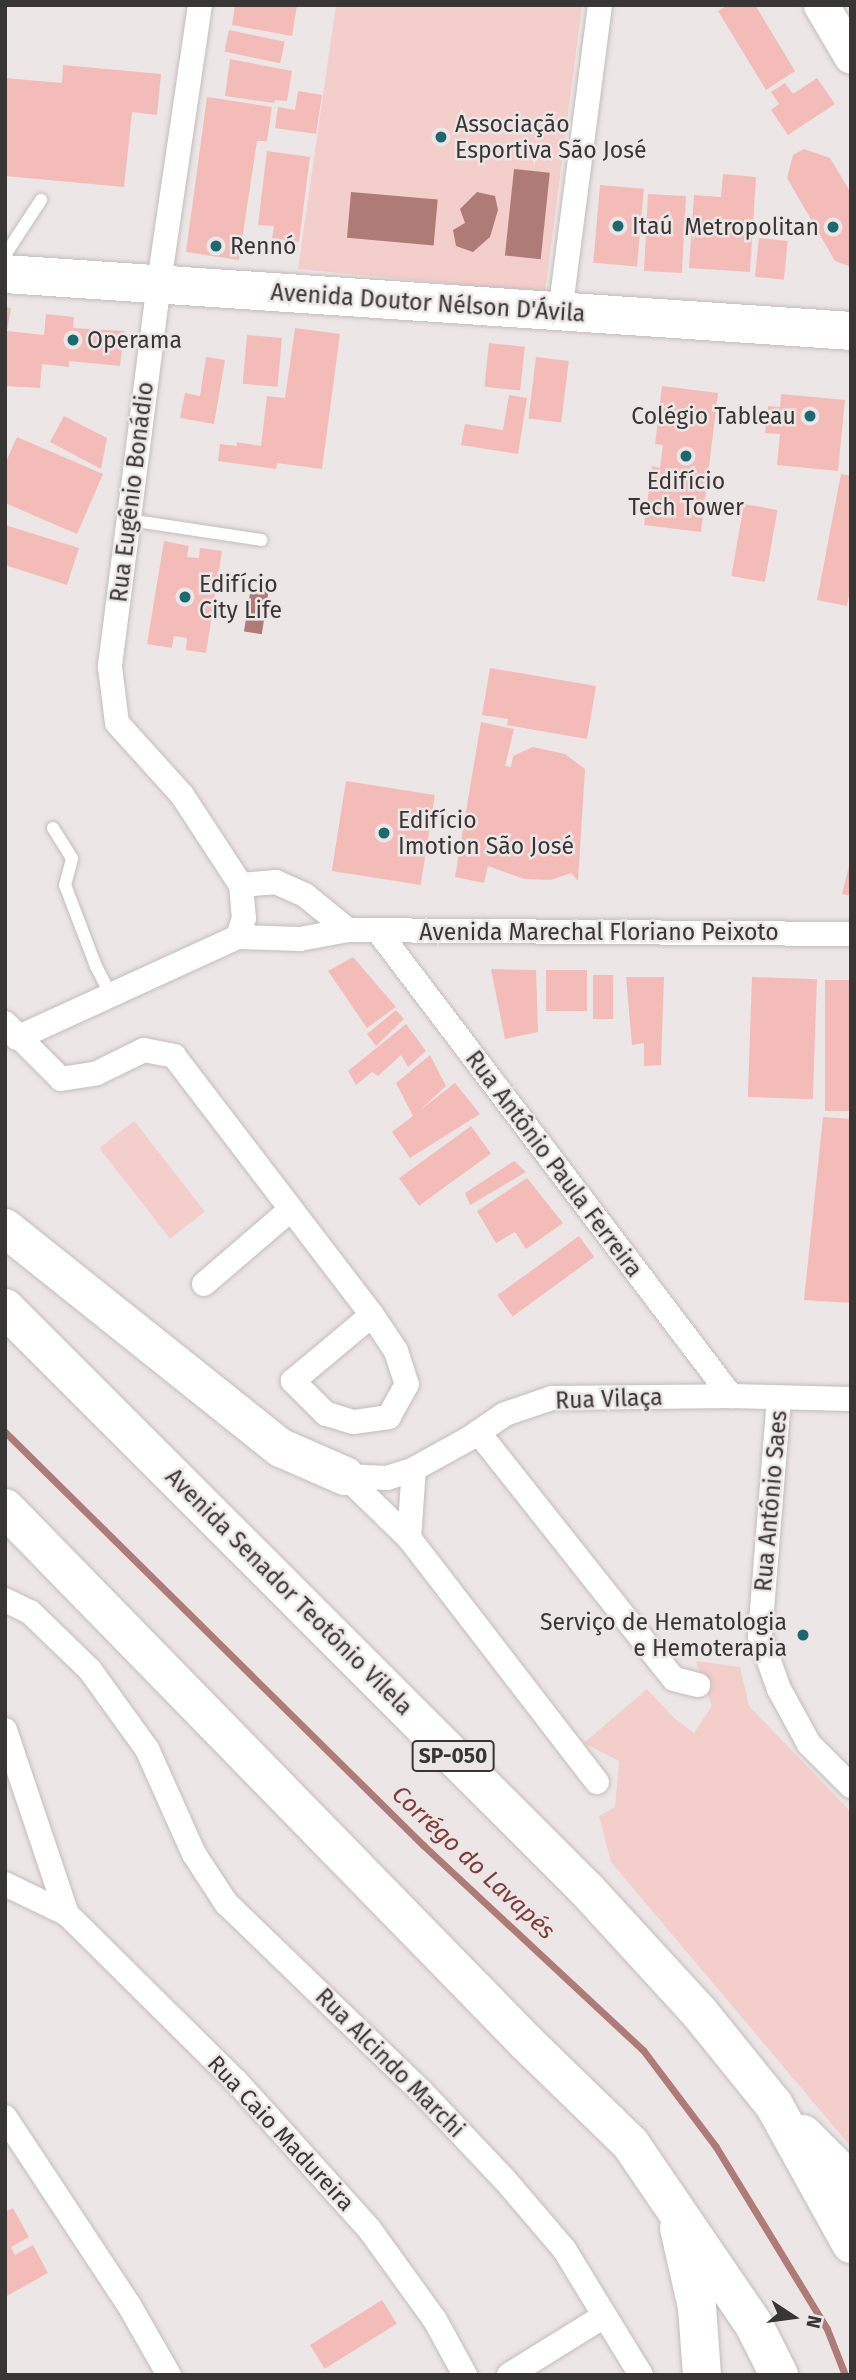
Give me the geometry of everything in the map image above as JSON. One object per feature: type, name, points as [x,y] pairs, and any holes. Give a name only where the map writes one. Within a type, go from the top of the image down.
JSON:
[{"type":"main road","points":[[821,5],[851,56]]},
{"type":"main road","name":"Avenida Doutor Nélson D'Ávila","points":[[5,274],[159,282],[560,313],[851,331]]},
{"type":"main road","points":[[5,1228],[281,1448],[345,1476]]},
{"type":"main road","name":"Avenida Senador Teotônio Vilela","points":[[5,1308],[588,1891],[699,2012],[774,2105],[851,2244]]},
{"type":"main road","points":[[5,1507],[526,2042],[630,2143],[754,2325],[779,2375]]},
{"type":"main road","points":[[774,2105],[851,2182]]},
{"type":"main road","points":[[674,2206],[697,2307],[702,2375]]},
{"type":"street","name":"Rua Eugênio Bonádio","points":[[200,5],[159,282],[110,667],[117,723],[182,795],[242,885]]},
{"type":"street","points":[[560,313],[600,5]]},
{"type":"street","points":[[238,937],[244,918],[242,885],[276,882],[304,895],[348,930]]},
{"type":"street","name":"Avenida Marechal Floriano Peixoto","points":[[11,1030],[111,995],[238,937],[300,939],[348,930],[851,934]]},
{"type":"street","name":"Rua Antônio Paula Ferreira","points":[[378,931],[731,1396]]},
{"type":"street","points":[[11,1030],[61,1079],[97,1073],[144,1050],[174,1056],[372,1315],[396,1351],[407,1384],[389,1417],[353,1422],[326,1414],[293,1381],[372,1315]]},
{"type":"street","points":[[204,1284],[290,1210]]},
{"type":"street","name":"Rua Vilaça","points":[[345,1476],[387,1478],[414,1469],[505,1414],[552,1398],[731,1396],[851,1399]]},
{"type":"street","name":"Rua Antônio Saes","points":[[779,1398],[760,1636],[779,1689],[809,1744],[851,1786]]},
{"type":"street","points":[[478,1432],[674,1679],[698,1685]]},
{"type":"street","points":[[409,1538],[414,1469]]},
{"type":"street","points":[[345,1476],[409,1538],[597,1782]]},
{"type":"street","name":"Rua Alcindo Marchi","points":[[5,1600],[30,1612],[90,1670],[147,1749],[194,1854],[226,1903],[421,2091],[505,2180],[564,2249],[641,2375]]},
{"type":"street","name":"Rua Caio Madureira","points":[[5,1730],[67,1914]]},
{"type":"street","name":"Rua Caio Madureira","points":[[5,1884],[67,1914],[236,2081],[370,2231],[435,2320],[465,2375]]},
{"type":"street","points":[[5,2116],[129,2305],[169,2375]]},
{"type":"street","points":[[509,2375],[604,2316]]},
{"type":"lane","points":[[5,255],[41,200]]},
{"type":"lane","points":[[129,520],[262,540]]},
{"type":"lane","points":[[53,828],[72,859],[65,885],[96,966],[111,995]]},
{"type":"shaded area","name":"Associação Esportiva São José","points":[[336,5],[582,5],[545,293],[298,269]]},
{"type":"shaded area","points":[[514,169],[550,173],[541,259],[505,256]]},
{"type":"shaded area","points":[[351,192],[438,200],[434,245],[347,238]]},
{"type":"shaded area","points":[[477,192],[495,196],[498,210],[490,237],[473,252],[456,246],[453,230],[465,223],[460,209]]},
{"type":"shaded area","points":[[251,587],[269,590],[262,634],[244,631]]},
{"type":"shaded area","points":[[134,1121],[205,1212],[170,1239],[99,1148]]},
{"type":"shaded area","points":[[696,1661],[740,1667],[749,1706],[851,1812],[851,2147],[611,1862],[599,1816],[615,1807],[619,1761],[584,1743],[647,1689],[675,1719],[694,1733],[712,1706]]},
{"type":"building","points":[[235,5],[297,5],[292,36],[232,25]]},
{"type":"building","points":[[728,5],[755,5],[795,71],[766,90],[718,11]]},
{"type":"building","points":[[229,30],[285,42],[280,63],[224,52]]},
{"type":"building","points":[[230,59],[292,71],[287,101],[275,100],[274,103],[225,96]]},
{"type":"building","points":[[63,65],[161,74],[157,115],[132,112],[124,187],[5,176],[5,78],[62,83]]},
{"type":"building","points":[[817,78],[835,104],[788,135],[771,110],[779,104],[771,92],[785,83],[793,94]]},
{"type":"building","points":[[298,91],[322,95],[316,134],[275,128],[278,107],[295,110]]},
{"type":"building","points":[[207,97],[272,107],[267,141],[257,141],[239,260],[186,252]]},
{"type":"building","name":"Metropolitan","points":[[804,149],[830,158],[851,193],[851,267],[835,261],[787,178],[793,155]]},
{"type":"building","points":[[267,151],[310,157],[299,242],[272,238],[274,226],[258,225]]},
{"type":"building","points":[[723,174],[756,177],[750,272],[689,268],[694,195],[721,197]]},
{"type":"building","name":"Itaú","points":[[600,185],[644,189],[637,267],[593,263]]},
{"type":"building","points":[[648,194],[686,196],[682,273],[644,271]]},
{"type":"building","points":[[759,238],[788,241],[784,280],[755,277]]},
{"type":"building","points":[[5,307],[11,308],[7,331],[44,335],[46,314],[74,317],[73,328],[124,331],[120,366],[69,361],[69,367],[42,364],[40,388],[5,386]]},
{"type":"building","points":[[295,328],[340,334],[322,469],[277,463],[276,469],[218,461],[220,444],[237,446],[237,442],[261,446],[267,396],[285,398]]},
{"type":"building","points":[[247,335],[282,338],[278,387],[243,384]]},
{"type":"building","points":[[489,343],[525,347],[520,391],[484,387]]},
{"type":"building","points":[[206,357],[225,360],[214,424],[180,418],[185,393],[200,396]]},
{"type":"building","points":[[536,357],[569,361],[561,423],[528,419]]},
{"type":"building","name":"Edifício Tech Tower","points":[[662,386],[718,393],[701,532],[644,525],[652,466],[660,468],[663,445],[655,444]]},
{"type":"building","points":[[781,394],[845,400],[838,471],[777,465],[780,434],[765,433],[768,406],[780,407]]},
{"type":"building","points":[[509,395],[527,398],[518,454],[461,445],[465,424],[503,430]]},
{"type":"building","points":[[64,416],[107,438],[101,469],[50,442]]},
{"type":"building","points":[[17,437],[103,474],[77,534],[5,503],[5,464]]},
{"type":"building","points":[[841,474],[851,476],[851,584],[847,606],[817,600]]},
{"type":"building","points":[[744,504],[777,510],[765,582],[731,576]]},
{"type":"building","points":[[5,525],[79,548],[67,585],[5,565]]},
{"type":"building","name":"Edifício City Life","points":[[164,541],[189,546],[187,557],[199,558],[200,548],[222,551],[206,653],[186,650],[187,638],[174,636],[172,648],[147,644]]},
{"type":"building","points":[[490,668],[596,686],[587,739],[507,725],[508,719],[482,715]]},
{"type":"building","points":[[481,722],[514,729],[505,766],[511,767],[513,756],[533,747],[565,754],[585,769],[578,881],[571,873],[551,880],[524,879],[488,866],[484,883],[455,877]]},
{"type":"building","name":"Edifício Imotion São José","points":[[346,781],[435,795],[421,885],[332,871]]},
{"type":"building","points":[[851,862],[851,896],[842,894]]},
{"type":"building","points":[[353,957],[396,1007],[367,1028],[328,971]]},
{"type":"building","points":[[491,969],[536,970],[538,1032],[505,1039]]},
{"type":"building","points":[[546,970],[587,970],[587,1011],[546,1011]]},
{"type":"building","points":[[593,975],[613,975],[613,1019],[593,1019]]},
{"type":"building","points":[[626,977],[664,977],[661,1065],[644,1066],[644,1043],[632,1045]]},
{"type":"building","points":[[752,977],[817,979],[813,1099],[748,1097]]},
{"type":"building","points":[[825,980],[851,980],[851,1111],[825,1111]]},
{"type":"building","points":[[396,1010],[404,1019],[376,1046],[367,1034]]},
{"type":"building","points":[[406,1024],[426,1051],[408,1067],[401,1055],[378,1076],[372,1072],[356,1085],[348,1071]]},
{"type":"building","points":[[430,1055],[446,1086],[419,1111],[455,1083],[480,1114],[410,1158],[392,1132],[413,1116],[396,1083]]},
{"type":"building","points":[[823,1117],[851,1119],[851,1303],[804,1300]]},
{"type":"building","points":[[471,1126],[491,1154],[419,1206],[399,1178]]},
{"type":"building","points":[[514,1161],[526,1172],[470,1205],[465,1193]]},
{"type":"building","points":[[527,1178],[563,1223],[526,1249],[515,1232],[496,1243],[477,1211]]},
{"type":"building","points":[[579,1236],[594,1257],[513,1316],[497,1295]]},
{"type":"building","points":[[13,2208],[29,2237],[11,2247],[15,2255],[33,2245],[48,2273],[5,2297],[5,2212]]},
{"type":"building","points":[[382,2300],[397,2324],[325,2369],[310,2345]]},
{"type":"waterway","name":"Corrégo do Lavapés","points":[[5,1432],[423,1845],[643,2050],[716,2147],[827,2329],[845,2375]]},
{"type":"place","name":"Associação Esportiva São José","points":[[441,137]]},
{"type":"place","name":"Itaú","points":[[618,226]]},
{"type":"place","name":"Metropolitan","points":[[833,227]]},
{"type":"place","name":"Rennó","points":[[216,246]]},
{"type":"place","name":"Operama","points":[[73,340]]},
{"type":"place","name":"Colégio Tableau","points":[[810,416]]},
{"type":"place","name":"Edifício Tech Tower","points":[[686,456]]},
{"type":"place","name":"Edifício City Life","points":[[185,597]]},
{"type":"place","name":"Edifício Imotion São José","points":[[384,833]]},
{"type":"place","name":"Serviço de Hematologia e Hemoterapia","points":[[803,1635]]}]
